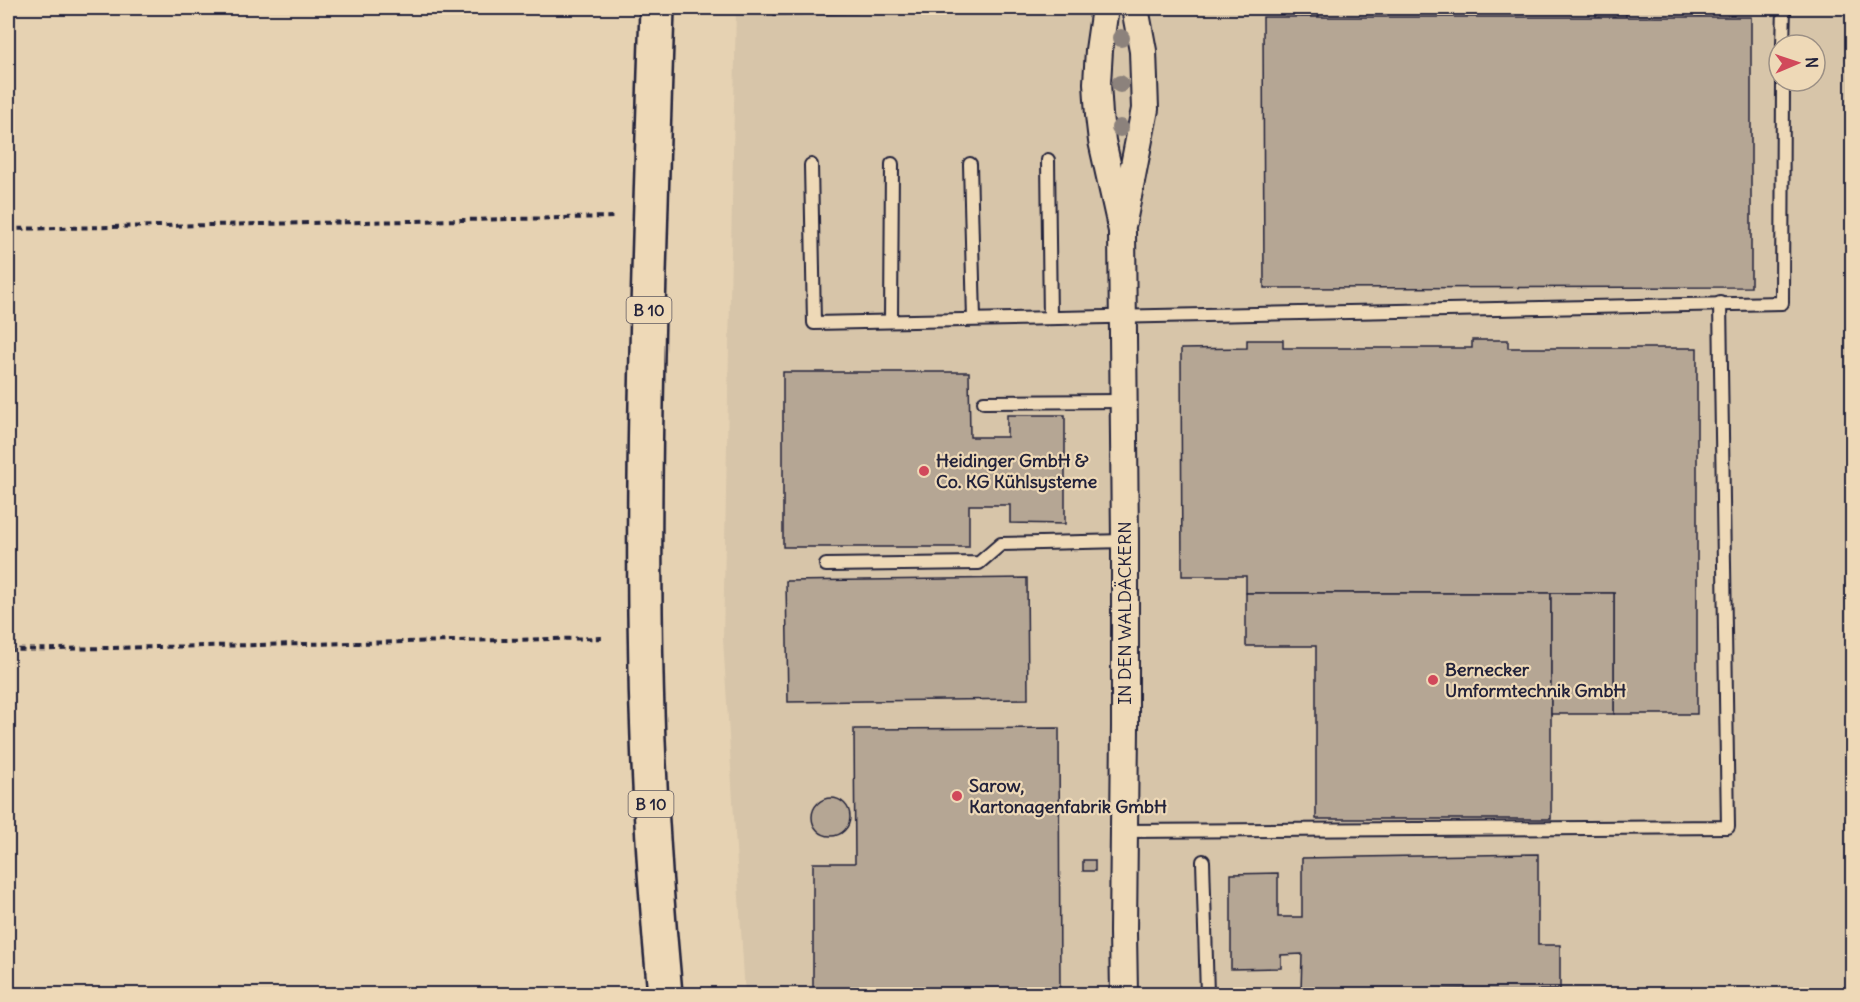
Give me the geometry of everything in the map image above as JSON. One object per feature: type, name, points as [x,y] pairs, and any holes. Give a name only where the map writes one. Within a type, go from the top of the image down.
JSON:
[{"type":"main road","name":"B 10","points":[[657,8],[647,397],[645,612],[649,779],[665,994]]},
{"type":"street","name":"IN DEN WALDÄCKERN","points":[[1105,8],[1097,83],[1099,115],[1102,141],[1122,231]]},
{"type":"street","name":"IN DEN WALDÄCKERN","points":[[1124,994],[1125,541],[1122,231],[1145,109],[1143,51],[1135,8]]},
{"type":"lane","points":[[1783,33],[1784,8]]},
{"type":"lane","points":[[811,165],[814,323],[1782,303],[1783,93]]},
{"type":"lane","points":[[1048,160],[1050,318]]},
{"type":"lane","points":[[891,321],[892,164]]},
{"type":"lane","points":[[970,164],[974,319]]},
{"type":"lane","points":[[1123,831],[1728,827],[1720,303]]},
{"type":"lane","points":[[984,402],[1124,401]]},
{"type":"lane","points":[[826,565],[979,563],[1001,544],[1125,541]]},
{"type":"lane","points":[[1203,861],[1207,994]]},
{"type":"path","points":[[8,230],[614,217]]},
{"type":"path","points":[[8,650],[603,638]]},
{"type":"shaded area","points":[[736,8],[1852,8],[1852,994],[745,994],[723,639]]},
{"type":"building","points":[[774,8],[857,8],[857,13],[774,15]]},
{"type":"building","points":[[1302,8],[1319,8],[1319,17],[1302,17]]},
{"type":"building","points":[[1596,8],[1626,8],[1626,17],[1596,17]]},
{"type":"building","points":[[1263,17],[1751,17],[1751,287],[1264,288]]},
{"type":"building","points":[[1247,340],[1283,340],[1283,348],[1472,348],[1472,340],[1508,340],[1508,348],[1697,348],[1697,714],[1614,714],[1614,593],[1246,593],[1246,576],[1182,576],[1181,349],[1247,348]]},
{"type":"building","name":"Heidinger GmbH & Co. KG Kühlsysteme","points":[[783,372],[969,372],[970,437],[1007,437],[1007,415],[1065,415],[1065,524],[1010,523],[1010,505],[969,505],[969,547],[783,547]]},
{"type":"building","points":[[1027,578],[1028,699],[788,702],[786,581]]},
{"type":"building","name":"Bernecker Umformtechnik GmbH","points":[[1246,593],[1551,593],[1551,819],[1316,819],[1316,646],[1246,646]]},
{"type":"building","points":[[1551,593],[1614,593],[1614,714],[1551,714]]},
{"type":"building","name":"Sarow, Kartonagenfabrik GmbH","points":[[1059,728],[1060,994],[813,994],[813,863],[855,863],[854,729]]},
{"type":"building","points":[[831,798],[845,803],[850,817],[845,831],[831,836],[817,831],[812,817],[817,803]]},
{"type":"building","points":[[1538,854],[1538,945],[1560,945],[1560,990],[1538,990],[1538,994],[1484,994],[1484,989],[1354,991],[1354,994],[1301,992],[1302,954],[1281,955],[1281,968],[1231,969],[1231,874],[1278,873],[1278,917],[1302,917],[1302,858]]},
{"type":"building","points":[[1083,860],[1095,860],[1095,871],[1083,871]]},
{"type":"place","name":"Heidinger GmbH & Co. KG Kühlsysteme","points":[[924,471]]},
{"type":"place","name":"Bernecker Umformtechnik GmbH","points":[[1433,680]]},
{"type":"place","name":"Sarow, Kartonagenfabrik GmbH","points":[[957,796]]}]
